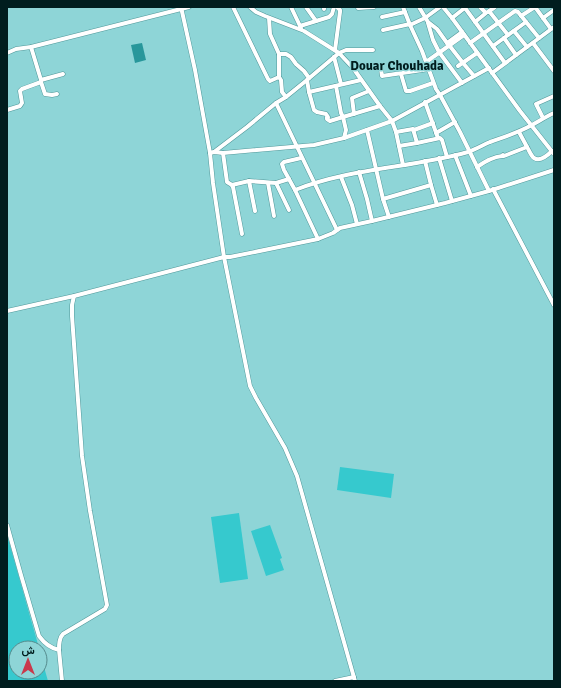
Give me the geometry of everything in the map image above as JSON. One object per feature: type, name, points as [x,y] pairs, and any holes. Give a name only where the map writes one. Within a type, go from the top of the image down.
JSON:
[{"type":"street","points":[[7,53],[189,7]]},
{"type":"street","points":[[233,7],[268,79],[270,81],[279,76]]},
{"type":"street","points":[[250,7],[256,12],[269,18],[304,31],[339,53],[353,68],[392,121],[396,132],[403,165]]},
{"type":"street","points":[[291,7],[304,31]]},
{"type":"street","points":[[306,7],[316,21]]},
{"type":"street","points":[[300,26],[331,16],[335,7],[340,10],[335,50]]},
{"type":"street","points":[[358,8],[374,7]]},
{"type":"street","points":[[418,7],[428,22],[438,31],[474,76]]},
{"type":"street","points":[[383,30],[410,25],[425,18],[442,7],[452,18],[553,152],[543,158],[534,158],[519,132]]},
{"type":"street","points":[[480,7],[487,12],[508,35]]},
{"type":"street","points":[[474,22],[494,7]]},
{"type":"street","points":[[492,73],[552,28],[535,7],[521,16]]},
{"type":"street","points":[[182,8],[212,153],[213,183],[224,257],[250,386],[285,448],[297,476],[355,679],[334,681]]},
{"type":"street","points":[[452,18],[466,8],[474,22],[506,62]]},
{"type":"street","points":[[382,17],[404,9],[436,89],[455,122],[477,167],[554,305]]},
{"type":"street","points":[[543,18],[554,10]]},
{"type":"street","points":[[470,43],[515,11],[518,12],[539,38]]},
{"type":"street","points":[[269,18],[270,34],[279,54],[279,76],[281,80],[282,92],[286,97]]},
{"type":"street","points":[[428,22],[433,40],[439,52],[462,82]]},
{"type":"street","points":[[493,46],[526,22]]},
{"type":"street","points":[[514,31],[527,47]]},
{"type":"street","points":[[426,62],[463,34]]},
{"type":"street","points":[[504,38],[516,55]]},
{"type":"street","points":[[533,43],[554,71]]},
{"type":"street","points":[[31,48],[45,94],[57,94]]},
{"type":"street","points":[[212,153],[276,103],[286,97],[339,53],[346,50],[373,50]]},
{"type":"street","points":[[458,66],[477,52]]},
{"type":"street","points":[[279,54],[286,54],[291,57],[304,71],[308,79],[309,92],[313,108],[315,111],[326,114],[328,117],[327,119],[330,121],[380,106]]},
{"type":"street","points":[[334,57],[341,84]]},
{"type":"street","points":[[212,153],[314,145],[344,138],[392,121],[489,68]]},
{"type":"street","points":[[382,69],[382,76],[428,69]]},
{"type":"street","points":[[7,110],[20,106],[22,103],[20,91],[22,89],[63,74]]},
{"type":"street","points":[[401,74],[406,91],[433,83]]},
{"type":"street","points":[[309,92],[361,80]]},
{"type":"street","points":[[336,86],[346,129],[344,138]]},
{"type":"street","points":[[354,114],[352,98],[369,91]]},
{"type":"street","points":[[543,118],[536,104],[554,96]]},
{"type":"street","points":[[425,102],[438,138],[442,140],[447,157]]},
{"type":"street","points":[[276,103],[313,183],[337,230]]},
{"type":"street","points":[[295,190],[313,183],[359,172],[447,157],[469,151],[519,132],[554,113]]},
{"type":"street","points":[[436,133],[455,122]]},
{"type":"street","points":[[396,132],[414,130],[433,123]]},
{"type":"street","points":[[367,130],[383,199],[389,217]]},
{"type":"street","points":[[414,130],[417,143]]},
{"type":"street","points":[[399,146],[438,138]]},
{"type":"street","points":[[477,167],[484,162],[527,147]]},
{"type":"street","points":[[223,153],[227,182],[233,187],[242,234]]},
{"type":"street","points":[[455,155],[471,196]]},
{"type":"street","points":[[302,158],[283,163],[282,165],[318,239]]},
{"type":"street","points":[[439,158],[452,201]]},
{"type":"street","points":[[425,161],[437,206]]},
{"type":"street","points":[[7,312],[224,257],[318,239],[340,228],[437,206],[554,170]]},
{"type":"street","points":[[359,172],[372,221]]},
{"type":"street","points":[[341,177],[352,205],[357,224]]},
{"type":"street","points":[[232,185],[249,181],[276,183],[289,179]]},
{"type":"street","points":[[249,181],[255,211]]},
{"type":"street","points":[[268,183],[274,216]]},
{"type":"street","points":[[276,183],[289,210]]},
{"type":"street","points":[[383,199],[431,185]]},
{"type":"street","points":[[62,681],[59,650],[59,640],[61,636],[105,609],[107,605],[90,511],[82,456],[72,316],[74,296]]},
{"type":"street","points":[[7,525],[39,636],[44,643],[53,649],[59,650]]},
{"type":"shaded area","points":[[142,43],[146,60],[135,63],[131,45]]},
{"type":"shaded area","points":[[340,467],[394,474],[391,498],[337,490]]},
{"type":"shaded area","points":[[239,513],[248,579],[220,583],[211,517]]},
{"type":"shaded area","points":[[270,525],[282,558],[280,559],[284,570],[266,576],[251,531]]},
{"type":"shaded area","points":[[7,535],[37,640],[8,640],[8,680],[48,681],[7,681]]},
{"type":"district","name":"Douar Chouhada","points":[[397,65]]}]
